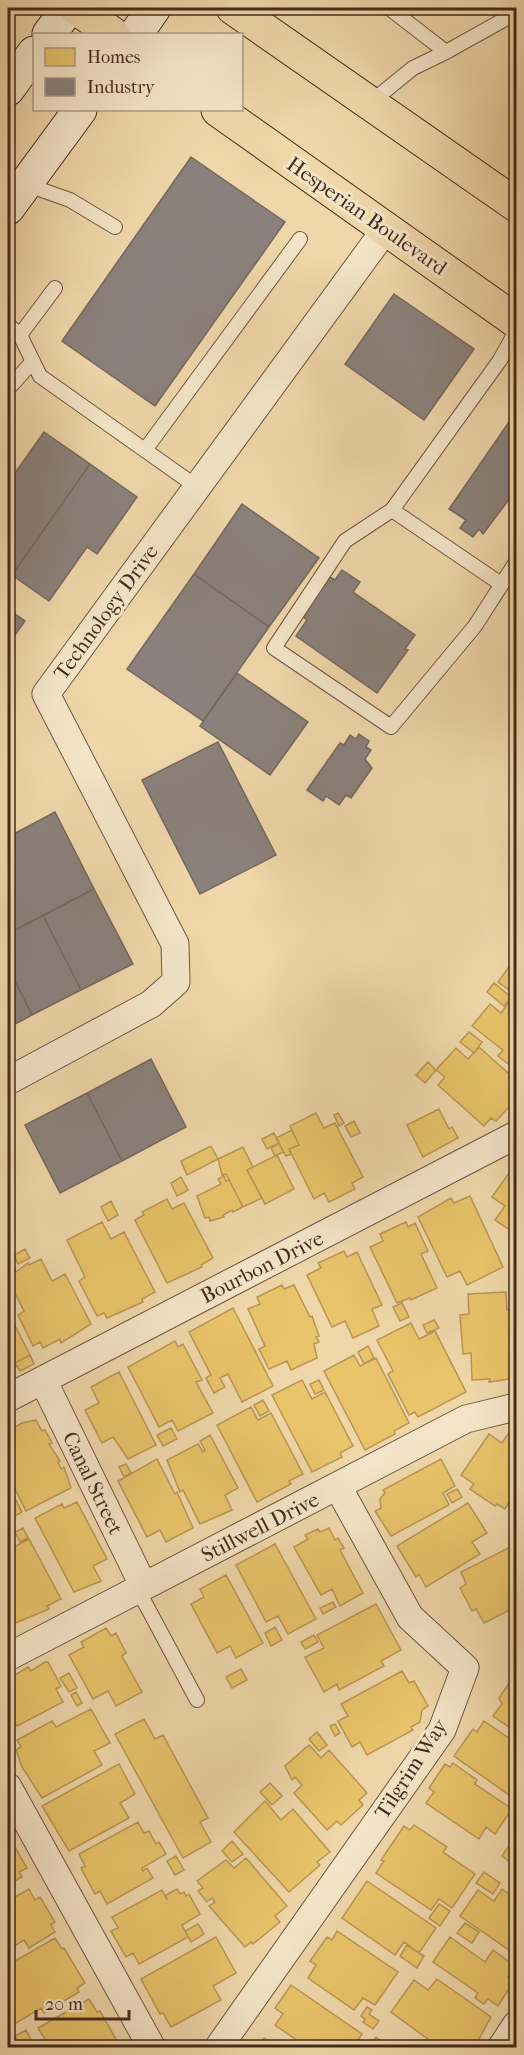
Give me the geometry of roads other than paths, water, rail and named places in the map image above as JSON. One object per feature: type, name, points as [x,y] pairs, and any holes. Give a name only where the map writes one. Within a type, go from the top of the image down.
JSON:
[{"type":"main road","points":[[50,33],[69,8]]},
{"type":"main road","points":[[76,8],[112,33]]},
{"type":"main road","points":[[137,33],[154,8]]},
{"type":"main road","points":[[233,8],[516,205]]},
{"type":"main road","points":[[8,89],[33,54]]},
{"type":"main road","points":[[16,196],[79,111]]},
{"type":"main road","name":"Hesperian Boulevard","points":[[219,111],[516,321]]},
{"type":"street","name":"Technology Drive","points":[[8,1081],[151,1004],[176,982],[175,944],[46,694],[385,230]]},
{"type":"street","name":"Bourbon Drive","points":[[8,1398],[516,1135]]},
{"type":"street","name":"Canal Street","points":[[43,1380],[140,1587]]},
{"type":"street","name":"Stillwell Drive","points":[[8,1657],[466,1419],[516,1407]]},
{"type":"street","name":"Tilgrim Way","points":[[218,2048],[442,1730],[465,1668],[411,1617],[338,1487]]},
{"type":"street","points":[[8,1788],[152,2048]]},
{"type":"street","points":[[501,2048],[516,2025]]},
{"type":"lane","points":[[389,8],[446,52]]},
{"type":"lane","points":[[370,103],[413,68],[516,13]]},
{"type":"lane","points":[[16,196],[69,200],[115,227]]},
{"type":"lane","points":[[145,450],[300,239]]},
{"type":"lane","points":[[20,335],[55,288]]},
{"type":"lane","points":[[8,325],[20,335],[40,376],[197,487]]},
{"type":"lane","points":[[516,332],[500,360],[392,510],[345,541],[274,648],[391,728],[475,627],[516,562]]},
{"type":"lane","points":[[8,389],[33,361]]},
{"type":"lane","points":[[392,510],[501,584]]},
{"type":"lane","points":[[140,1587],[197,1700]]}]
